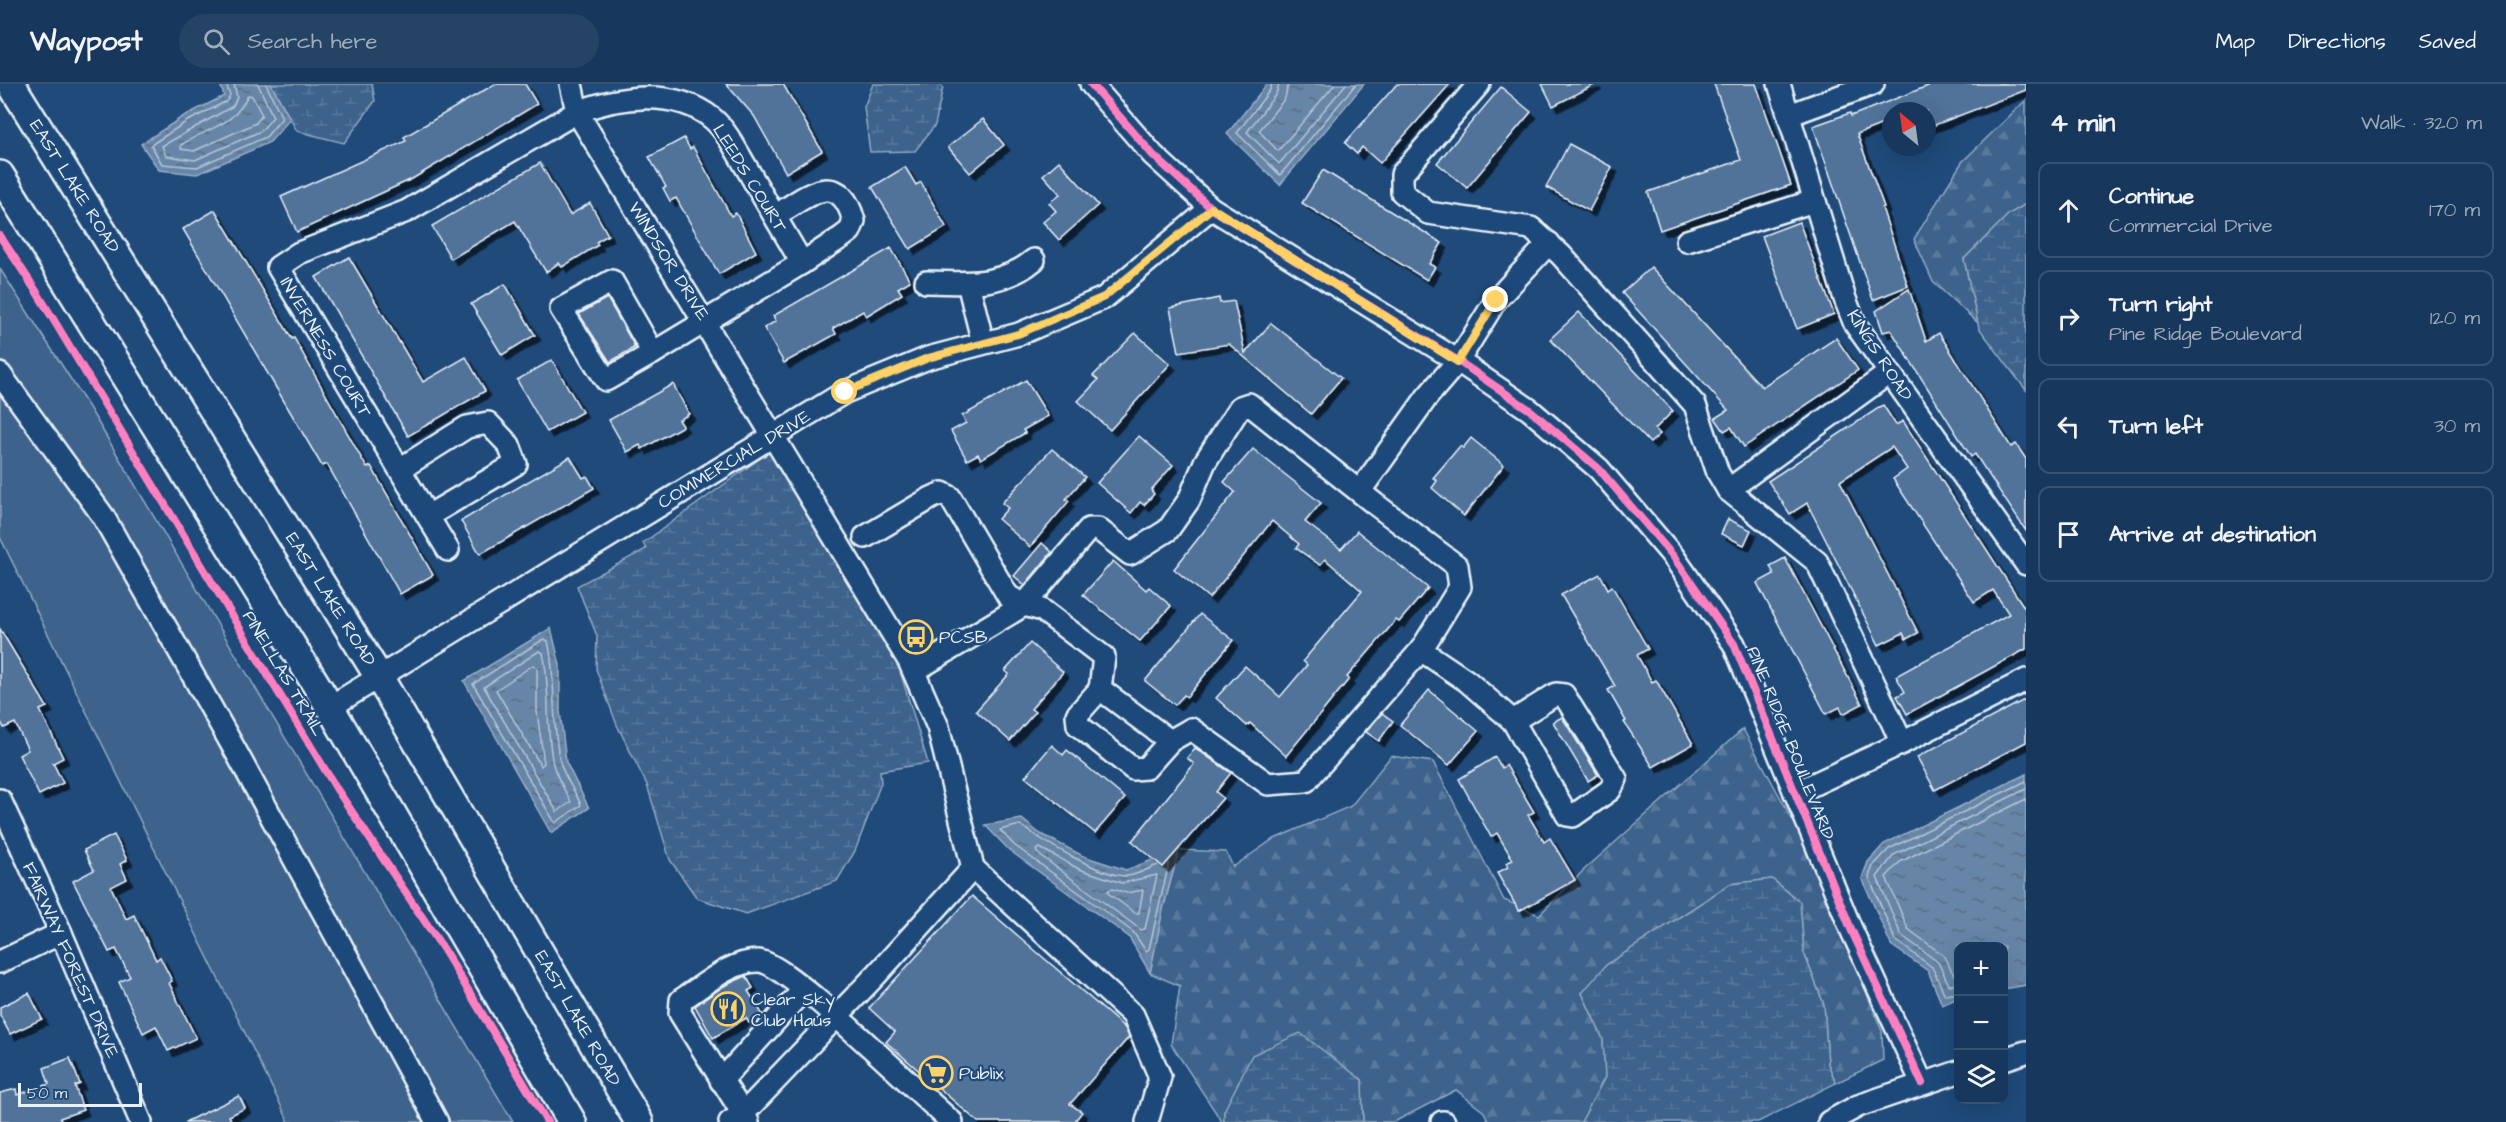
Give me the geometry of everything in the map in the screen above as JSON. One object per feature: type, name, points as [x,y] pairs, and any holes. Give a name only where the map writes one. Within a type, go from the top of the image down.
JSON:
[{"type":"main road","name":"EAST LAKE ROAD","points":[[11,84],[379,677],[639,1122]]},
{"type":"main road","points":[[0,175],[330,707],[572,1122]]},
{"type":"street","name":"WINDSOR DRIVE","points":[[571,84],[577,112],[706,321],[914,671],[938,727],[973,868]]},
{"type":"street","name":"PINE RIDGE BOULEVARD","points":[[1091,84],[1153,155],[1212,208],[1458,362],[1530,410],[1599,469],[1673,556],[1734,644],[1851,928],[1922,1083]]},
{"type":"street","points":[[1479,84],[1402,174],[1402,192],[1428,213],[1531,228],[1549,243],[1695,405],[1718,473],[1728,490],[1817,562],[1902,743]]},
{"type":"street","name":"KINGS ROAD","points":[[1779,84],[1814,201],[1856,324],[2026,564]]},
{"type":"street","points":[[1789,115],[1873,84]]},
{"type":"street","name":"LEEDS COURT","points":[[577,112],[604,102],[636,98],[681,101],[713,119],[731,141],[802,262]]},
{"type":"street","name":"INVERNESS COURT","points":[[448,550],[278,267],[299,253],[407,211],[577,112]]},
{"type":"street","points":[[653,353],[612,282],[561,309],[606,380],[653,353],[802,262],[850,231],[854,221],[842,196],[834,189],[824,189],[774,216]]},
{"type":"street","points":[[1687,241],[1814,201]]},
{"type":"street","name":"COMMERCIAL DRIVE","points":[[330,707],[845,392],[928,358],[1018,334],[1104,297],[1212,208]]},
{"type":"street","points":[[1360,491],[1427,397],[1458,362],[1496,300],[1549,243]]},
{"type":"street","points":[[926,282],[994,281],[1011,275],[1034,260]]},
{"type":"street","points":[[968,283],[983,343]]},
{"type":"street","points":[[1728,490],[1889,373]]},
{"type":"street","points":[[0,374],[103,516],[235,750],[437,1122]]},
{"type":"street","points":[[865,537],[942,493],[950,497],[1008,596],[1024,605],[1042,610],[1104,657],[1100,689],[1077,715],[1078,725],[1133,769],[1146,768],[1170,741],[1191,729],[1268,784],[1306,781],[1421,650],[1460,587],[1457,566],[1250,404],[1240,406],[1205,462],[1189,500],[1168,530],[1130,554],[1098,529],[1089,529],[1024,605],[914,671]]},
{"type":"street","points":[[400,469],[467,427],[488,423],[509,445],[516,464],[429,516]]},
{"type":"street","points":[[1421,650],[1467,681],[1513,721],[1567,814],[1573,816],[1610,790],[1616,779],[1564,696],[1556,694],[1513,721]]},
{"type":"street","points":[[1795,793],[1902,743],[2026,680]]},
{"type":"street","points":[[1100,689],[1170,741]]},
{"type":"street","name":"FAIRWAY FOREST DRIVE","points":[[0,800],[61,933],[141,1122]]},
{"type":"street","points":[[952,1122],[836,1017],[778,969],[760,961],[741,963],[681,1000],[680,1013],[721,1081],[740,1119],[836,1017],[973,868],[1133,1016],[1160,1077],[1147,1122]]},
{"type":"street","points":[[0,962],[61,933]]},
{"type":"street","points":[[721,1081],[804,989]]},
{"type":"street","points":[[2008,1058],[2026,1052]]},
{"type":"street","points":[[1829,1122],[1858,1106],[1954,1073]]},
{"type":"green space","points":[[271,84],[372,84],[375,101],[344,143],[297,131]]},
{"type":"green space","points":[[873,84],[938,84],[943,87],[935,125],[915,151],[870,152],[864,107]]},
{"type":"green space","points":[[2026,100],[2026,204],[2009,214],[1964,259],[1978,323],[1933,282],[1914,239],[1962,162]]},
{"type":"green space","points":[[2026,204],[2026,390],[1979,328],[1964,259],[2009,214]]},
{"type":"green space","points":[[0,269],[90,409],[513,1122],[289,1122],[0,537]]},
{"type":"green space","points":[[769,452],[897,661],[928,763],[880,771],[881,783],[855,851],[837,881],[746,914],[697,898],[670,860],[647,785],[617,725],[596,669],[597,636],[577,586],[646,549],[643,543]]},
{"type":"green space","points":[[1743,729],[1808,848],[1882,1031],[1883,1060],[1836,1083],[1828,1064],[1824,1005],[1804,953],[1800,902],[1772,879],[1730,884],[1675,920],[1582,993],[1603,1039],[1605,1077],[1581,1122],[1489,1122],[1484,1112],[1456,1090],[1394,1122],[1363,1122],[1362,1080],[1224,1111],[1224,1122],[1222,1122],[1171,1044],[1180,986],[1150,973],[1163,909],[1179,850],[1226,852],[1233,867],[1272,840],[1351,806],[1391,756],[1433,762],[1504,900],[1539,915],[1585,869]]},
{"type":"green space","points":[[1772,879],[1800,902],[1804,953],[1824,1005],[1828,1064],[1836,1083],[1758,1122],[1581,1122],[1605,1077],[1603,1039],[1582,993],[1606,965],[1730,884]]},
{"type":"green space","points":[[1300,1033],[1362,1080],[1363,1122],[1224,1122],[1224,1111],[1252,1055]]},
{"type":"water","points":[[220,84],[271,84],[290,119],[270,142],[197,174],[159,170],[141,144],[184,116],[224,96]]},
{"type":"water","points":[[1267,84],[1364,84],[1280,185],[1227,134]]},
{"type":"water","points":[[551,628],[560,665],[560,711],[566,762],[589,808],[551,833],[464,681]]},
{"type":"water","points":[[2026,774],[2026,985],[2008,988],[2008,942],[1954,942],[1954,1000],[1942,1005],[1928,971],[1891,945],[1862,878],[1868,862],[1884,844]]},
{"type":"water","points":[[1022,819],[1039,833],[1083,856],[1126,870],[1179,850],[1163,909],[1150,973],[1129,937],[1009,850],[985,825]]},
{"type":"building","points":[[495,84],[525,84],[537,104],[412,179],[297,232],[281,197],[406,141],[404,137]]},
{"type":"building","points":[[726,84],[783,84],[822,151],[786,173],[754,116]]},
{"type":"building","points":[[1397,84],[1450,84],[1380,163],[1362,147],[1357,154],[1345,143]]},
{"type":"building","points":[[1542,84],[1596,84],[1553,106]]},
{"type":"building","points":[[1714,84],[1756,84],[1791,185],[1660,230],[1648,192],[1741,160]]},
{"type":"building","points":[[1933,84],[2026,84],[2026,90],[1936,125],[1936,102],[1887,102]]},
{"type":"building","points":[[1501,87],[1531,112],[1467,188],[1437,163]]},
{"type":"building","points":[[1882,104],[1882,124],[1857,134],[1884,207],[1882,208],[1908,286],[1873,300],[1813,126],[1850,113],[1851,116]]},
{"type":"building","points":[[983,119],[1004,145],[970,173],[948,147]]},
{"type":"building","points":[[684,138],[690,149],[693,147],[731,216],[736,213],[756,252],[719,274],[676,198],[670,201],[663,188],[666,187],[649,157]]},
{"type":"building","points":[[1569,144],[1612,167],[1589,211],[1546,187]]},
{"type":"building","points":[[1059,161],[1098,205],[1059,240],[1043,222],[1056,211],[1049,203],[1060,194],[1043,175]]},
{"type":"building","points":[[540,163],[570,215],[590,203],[608,235],[596,242],[598,245],[562,267],[559,263],[546,272],[515,221],[451,259],[432,226]]},
{"type":"building","points":[[905,167],[916,185],[921,182],[946,227],[910,249],[872,187]]},
{"type":"building","points":[[1323,170],[1442,243],[1429,264],[1435,267],[1427,280],[1302,203]]},
{"type":"building","points":[[215,210],[292,339],[294,338],[367,468],[371,466],[433,575],[400,594],[327,464],[322,466],[183,229]]},
{"type":"building","points":[[1799,222],[1834,314],[1797,329],[1762,236]]},
{"type":"building","points":[[891,248],[910,281],[898,288],[902,294],[866,316],[863,311],[833,328],[836,334],[784,363],[764,328],[776,321],[773,316]]},
{"type":"building","points":[[349,257],[423,382],[466,357],[485,391],[408,436],[316,277]]},
{"type":"building","points":[[1651,267],[1762,387],[1836,338],[1858,370],[1744,447],[1731,427],[1724,431],[1715,418],[1728,410],[1622,293]]},
{"type":"building","points":[[505,284],[535,335],[502,355],[471,304]]},
{"type":"building","points":[[1909,289],[1926,341],[1939,333],[2011,447],[2016,444],[2026,459],[2026,531],[1975,454],[1971,457],[1891,330],[1883,332],[1876,311]]},
{"type":"building","points":[[607,298],[635,347],[610,362],[579,314]]},
{"type":"building","points":[[1219,298],[1220,303],[1234,301],[1245,353],[1271,323],[1341,378],[1311,414],[1229,344],[1179,352],[1170,308]]},
{"type":"building","points":[[1579,312],[1673,411],[1655,429],[1660,434],[1650,443],[1550,339]]},
{"type":"building","points":[[1135,333],[1170,364],[1110,430],[1078,401],[1098,380],[1093,376]]},
{"type":"building","points":[[552,360],[582,412],[547,432],[517,380]]},
{"type":"building","points":[[1026,380],[1048,416],[1023,430],[1025,433],[981,459],[978,454],[967,460],[951,431],[966,423],[962,416]]},
{"type":"building","points":[[673,384],[689,414],[679,420],[683,426],[642,449],[640,445],[627,452],[609,420]]},
{"type":"building","points":[[1883,405],[1896,425],[1903,421],[2026,610],[2026,649],[1907,714],[1897,696],[1905,692],[1896,676],[2009,614],[1993,590],[1974,602],[1893,479],[1907,469],[1892,447],[1840,481],[1918,633],[1906,639],[1903,633],[1879,645],[1807,503],[1790,514],[1768,481]]},
{"type":"building","points":[[1139,436],[1173,465],[1151,490],[1154,494],[1144,505],[1140,502],[1131,513],[1097,483]]},
{"type":"building","points":[[1471,438],[1504,465],[1464,516],[1432,488],[1437,481],[1433,478],[1460,446],[1463,448]]},
{"type":"building","points":[[1052,449],[1085,477],[1066,499],[1069,501],[1030,547],[998,519],[1008,508],[1002,503]]},
{"type":"building","points":[[1253,449],[1321,503],[1305,522],[1341,549],[1357,531],[1428,588],[1399,622],[1396,620],[1347,677],[1349,679],[1286,756],[1250,723],[1247,726],[1216,698],[1245,666],[1280,697],[1307,665],[1303,661],[1362,591],[1325,559],[1320,565],[1296,548],[1299,544],[1272,521],[1209,598],[1174,569],[1235,492],[1224,482]]},
{"type":"building","points":[[570,457],[583,478],[587,476],[594,488],[480,554],[461,521]]},
{"type":"building","points":[[1728,519],[1751,530],[1744,545],[1721,534]]},
{"type":"building","points":[[1042,543],[1052,552],[1025,585],[1014,576]]},
{"type":"building","points":[[1785,558],[1862,704],[1843,714],[1840,707],[1826,714],[1757,583],[1774,574],[1770,566]]},
{"type":"building","points":[[1113,561],[1146,590],[1149,587],[1171,606],[1140,641],[1083,595]]},
{"type":"building","points":[[1600,574],[1608,589],[1612,586],[1648,649],[1637,655],[1652,682],[1656,680],[1693,744],[1653,767],[1624,722],[1626,721],[1608,690],[1615,686],[1561,595]]},
{"type":"building","points":[[1200,614],[1233,640],[1187,697],[1184,695],[1175,705],[1145,681]]},
{"type":"building","points":[[0,629],[47,707],[40,710],[63,758],[53,763],[63,783],[39,795],[19,755],[28,750],[15,723],[4,728],[0,720]]},
{"type":"building","points":[[1030,643],[1063,672],[1031,709],[1035,712],[1010,741],[976,711],[1009,674],[1005,671]]},
{"type":"building","points":[[1429,690],[1478,731],[1449,765],[1400,725]]},
{"type":"building","points":[[2026,699],[2026,742],[1935,790],[1917,757]]},
{"type":"building","points":[[1382,713],[1393,721],[1379,741],[1366,732]]},
{"type":"building","points":[[1562,717],[1598,775],[1588,781],[1553,722]]},
{"type":"building","points":[[1052,745],[1063,755],[1067,750],[1125,798],[1095,833],[1025,777]]},
{"type":"building","points":[[1195,748],[1231,773],[1216,792],[1223,798],[1163,867],[1132,841],[1194,764],[1187,758]]},
{"type":"building","points":[[1495,757],[1502,768],[1506,765],[1534,812],[1528,815],[1544,842],[1550,838],[1575,880],[1519,911],[1497,873],[1508,867],[1506,863],[1513,860],[1497,833],[1491,837],[1459,779]]},
{"type":"building","points":[[114,835],[127,860],[120,864],[127,879],[111,887],[126,919],[134,915],[156,960],[160,957],[172,981],[169,983],[196,1038],[168,1051],[156,1026],[143,1033],[119,982],[130,977],[116,949],[109,952],[73,881],[94,870],[84,850]]},
{"type":"building","points":[[972,896],[1125,1028],[1129,1037],[1070,1104],[1082,1112],[1074,1122],[978,1122],[886,1042],[895,1032],[869,1008]]},
{"type":"building","name":"Clear Sky Club Haus","points":[[746,976],[753,988],[748,991],[763,1015],[749,1023],[746,1018],[713,1038],[695,1006],[724,986]]},
{"type":"building","points":[[29,993],[42,1019],[10,1034],[0,1015],[0,1007]]},
{"type":"building","points":[[70,1058],[80,1084],[75,1086],[83,1110],[60,1118],[61,1122],[0,1122],[0,1093],[16,1089],[17,1095],[49,1084],[44,1068]]},
{"type":"building","points":[[239,1096],[245,1108],[229,1116],[232,1122],[185,1122]]},
{"type":"cycle path","points":[[1091,84],[1153,155],[1211,208],[1458,361],[1530,410],[1599,469],[1673,556],[1734,644],[1851,929],[1922,1083]]},
{"type":"cycle path","name":"PINELLAS TRAIL","points":[[0,236],[38,294],[336,788],[444,950],[547,1122]]},
{"type":"place","name":"PCSB","points":[[916,637]]},
{"type":"place","name":"Clear Sky Club Haus","points":[[728,1009]]},
{"type":"place","name":"Publix","points":[[936,1073]]},
{"type":"route","points":[[845,392],[928,358],[1018,334],[1104,297],[1212,208],[1458,362],[1496,300]]}]
